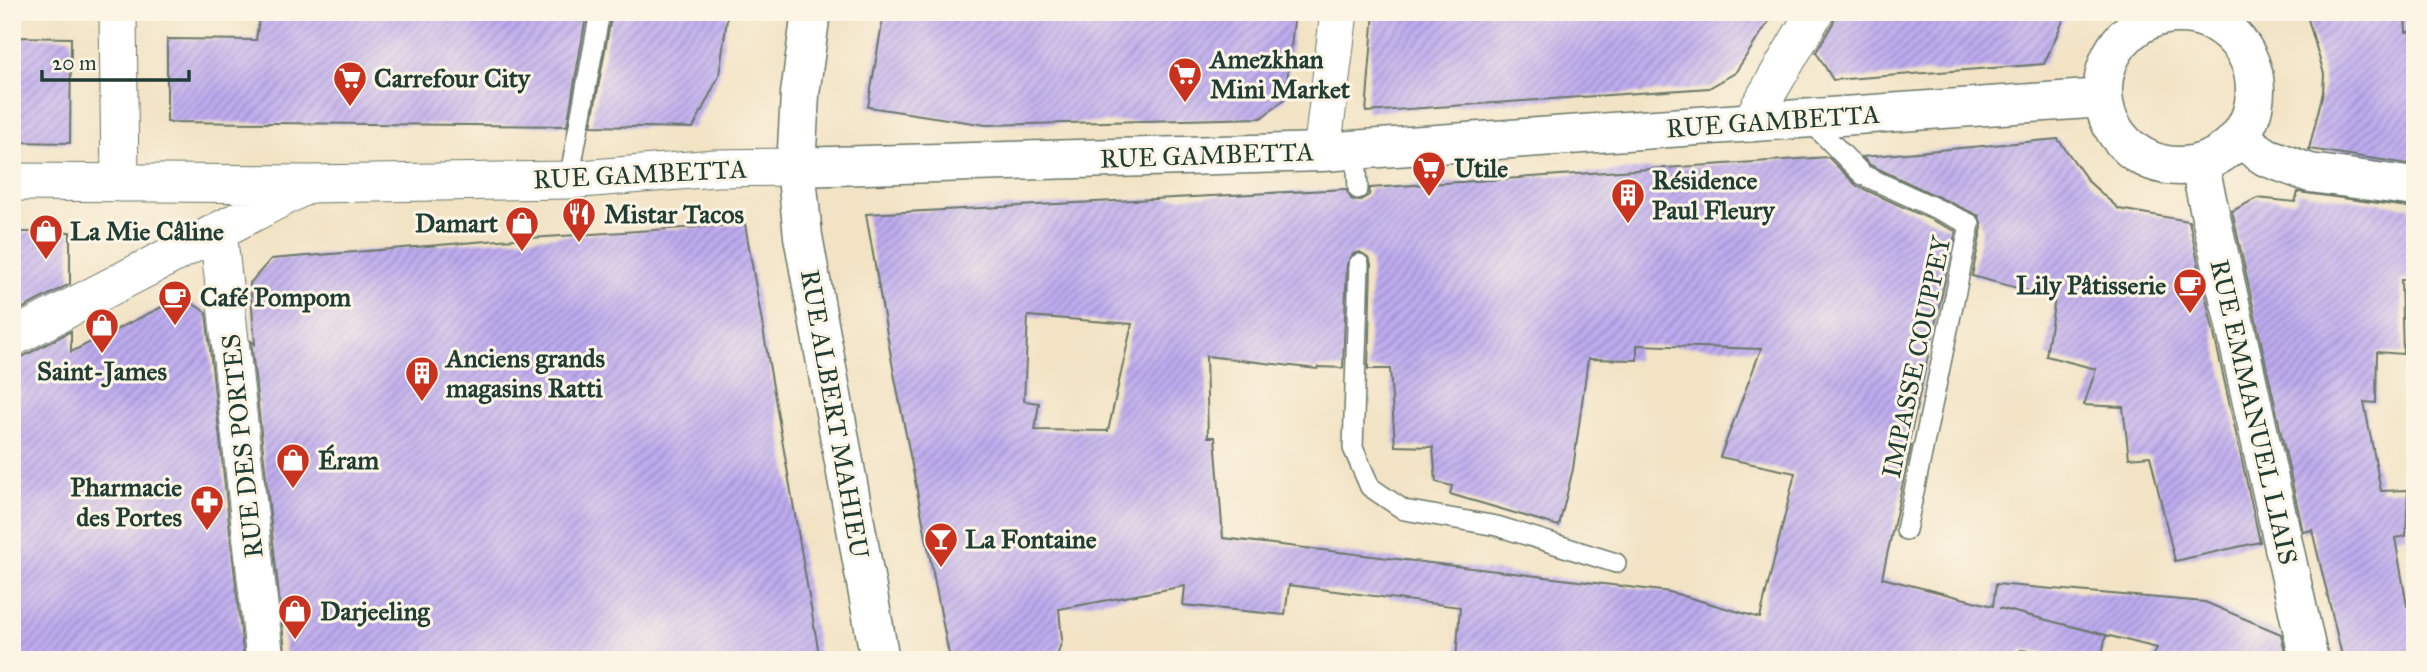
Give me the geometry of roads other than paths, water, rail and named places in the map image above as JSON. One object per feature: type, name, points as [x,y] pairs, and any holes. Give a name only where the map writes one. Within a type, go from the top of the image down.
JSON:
[{"type":"street","points":[[118,12],[120,183]]},
{"type":"street","points":[[118,61],[129,12]]},
{"type":"street","name":"RUE ALBERT MAHIEU","points":[[811,12],[800,94],[796,167],[803,236],[880,660]]},
{"type":"street","points":[[1339,12],[1339,151]]},
{"type":"street","points":[[1750,123],[1815,12]]},
{"type":"street","points":[[2169,15],[2218,18],[2246,54],[2254,75],[2255,97],[2250,119],[2239,138],[2221,154],[2199,163],[2172,166],[2147,159],[2125,144],[2110,124],[2103,98],[2104,75],[2113,53],[2127,34],[2147,21],[2169,15]]},
{"type":"street","name":"RUE GAMBETTA","points":[[12,182],[309,184],[569,180],[715,169],[1339,151],[2103,98]]},
{"type":"street","points":[[2239,138],[2266,157],[2310,173],[2415,187]]},
{"type":"street","name":"RUE EMMANUEL LIAIS","points":[[2199,163],[2309,660]]},
{"type":"street","points":[[12,338],[309,184]]},
{"type":"street","name":"RUE DES PORTES","points":[[218,231],[265,660]]},
{"type":"lane","points":[[569,180],[600,12]]},
{"type":"lane","name":"IMPASSE COUPPEY","points":[[1807,118],[1863,175],[1970,224],[1906,530]]},
{"type":"lane","points":[[1339,151],[1358,189]]},
{"type":"lane","points":[[1359,264],[1353,449],[1370,487],[1404,510],[1497,526],[1616,563]]},
{"type":"place","name":"Amezkhan Mini Market","points":[[1185,104]]},
{"type":"place","name":"Carrefour City","points":[[350,108]]},
{"type":"place","name":"Utile","points":[[1429,198]]},
{"type":"place","name":"Résidence Paul Fleury","points":[[1628,225]]},
{"type":"place","name":"Mistar Tacos","points":[[579,244]]},
{"type":"place","name":"Damart","points":[[522,253]]},
{"type":"place","name":"La Mie Câline","points":[[46,261]]},
{"type":"place","name":"Lily Pâtisserie","points":[[2190,315]]},
{"type":"place","name":"Café Pompom","points":[[175,327]]},
{"type":"place","name":"Saint-James","points":[[102,355]]},
{"type":"place","name":"Anciens grands magasins Ratti","points":[[422,403]]},
{"type":"place","name":"Éram","points":[[293,490]]},
{"type":"place","name":"Pharmacie des Portes","points":[[207,532]]},
{"type":"place","name":"La Fontaine","points":[[941,569]]},
{"type":"place","name":"Darjeeling","points":[[295,641]]}]
